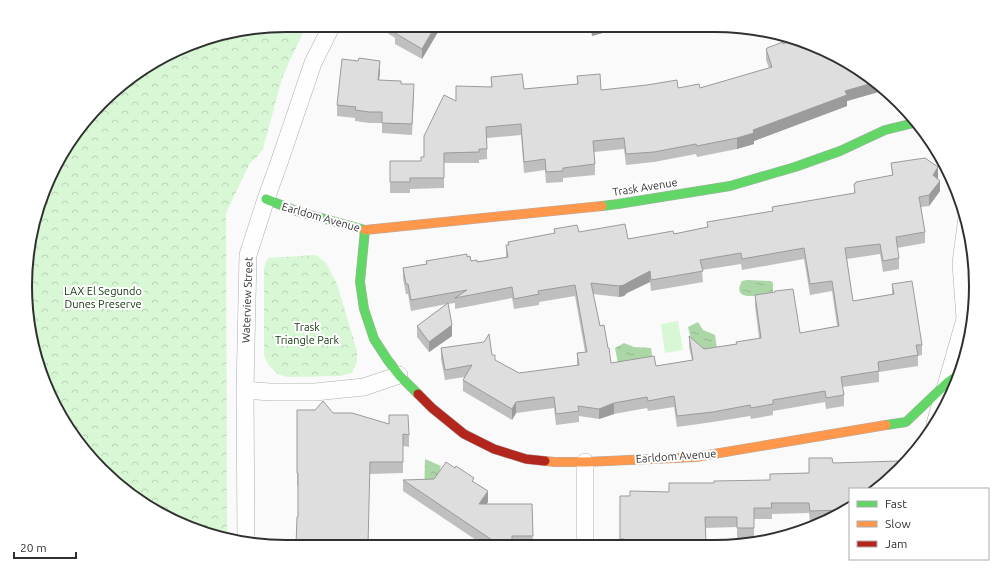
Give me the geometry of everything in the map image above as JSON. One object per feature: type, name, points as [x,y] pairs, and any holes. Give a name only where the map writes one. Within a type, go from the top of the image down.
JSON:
[{"type":"street","name":"Waterview Street","points":[[246,537],[244,390],[248,255],[313,64],[329,32]]},
{"type":"street","name":"Trask Avenue","points":[[365,230],[618,204],[730,186],[795,167],[840,150],[885,130],[910,124]]},
{"type":"street","name":"Earldom Avenue","points":[[266,199],[296,212],[365,230],[360,282],[364,309],[374,339],[387,359],[399,375],[432,408],[464,434],[494,449],[526,459],[555,462],[585,462],[696,457],[906,422],[951,381]]},
{"type":"street","points":[[956,367],[966,319],[961,263],[964,238]]},
{"type":"street","points":[[244,390],[270,392],[315,392],[364,387],[399,375]]},
{"type":"street","points":[[585,462],[585,540]]},
{"type":"green space","name":"LAX El Segundo Dunes Preserve","points":[[304,32],[282,79],[263,148],[257,157],[250,163],[226,213],[227,533],[204,527],[159,506],[131,488],[106,466],[84,441],[66,413],[45,368],[34,319],[32,286],[34,253],[45,204],[66,159],[84,131],[106,106],[131,84],[159,66],[204,45],[253,34]]},
{"type":"green space","name":"Trask Triangle Park","points":[[316,255],[326,263],[337,284],[357,351],[357,362],[352,373],[340,376],[287,377],[278,374],[269,366],[264,355],[264,268],[268,258]]},
{"type":"green space","points":[[678,321],[683,350],[665,353],[661,324]]},
{"type":"water","points":[[742,281],[771,281],[773,283],[773,292],[754,296],[743,295],[739,288]]},
{"type":"water","points":[[698,322],[703,330],[715,335],[717,349],[704,354],[692,344],[688,327]]},
{"type":"water","points":[[624,343],[634,347],[651,348],[653,362],[619,368],[615,348]]},
{"type":"water","points":[[425,459],[441,466],[430,502],[424,498]]},
{"type":"building","points":[[396,32],[432,32],[422,49]]},
{"type":"building","points":[[783,42],[783,44],[787,42],[812,51],[842,66],[870,84],[845,91],[847,95],[753,130],[754,133],[737,138],[697,146],[696,144],[654,152],[626,154],[624,138],[593,141],[595,164],[563,168],[563,171],[546,172],[545,159],[524,162],[521,124],[486,127],[487,149],[479,149],[479,152],[444,153],[444,178],[410,178],[410,182],[390,182],[390,161],[421,161],[421,157],[424,157],[424,136],[444,95],[456,101],[456,86],[492,87],[491,77],[522,74],[524,89],[578,84],[577,76],[600,74],[601,90],[677,80],[678,88],[699,84],[700,88],[772,67],[766,49]]},
{"type":"building","points":[[359,58],[380,61],[378,80],[401,81],[401,84],[414,84],[412,124],[382,123],[382,112],[355,110],[356,107],[337,105],[342,59],[358,61]]},
{"type":"building","points":[[925,158],[938,167],[933,175],[940,181],[929,195],[919,197],[925,232],[896,237],[899,258],[883,261],[880,244],[845,248],[853,301],[894,294],[892,284],[912,281],[922,345],[916,345],[918,355],[878,362],[879,371],[841,377],[844,395],[826,398],[825,391],[773,400],[773,404],[751,408],[750,405],[713,412],[677,416],[674,396],[648,401],[647,397],[614,403],[599,409],[578,406],[579,411],[556,414],[554,397],[516,402],[512,409],[463,380],[472,365],[445,370],[441,348],[484,342],[489,334],[492,355],[495,355],[495,360],[519,373],[579,365],[577,353],[587,352],[575,285],[538,291],[539,294],[514,299],[512,287],[455,298],[467,290],[411,300],[408,284],[406,284],[403,268],[427,264],[426,261],[467,254],[467,257],[470,256],[471,261],[477,260],[477,262],[508,257],[506,245],[509,245],[508,242],[555,233],[554,229],[577,225],[579,232],[625,224],[628,239],[673,231],[674,234],[708,227],[707,222],[773,211],[772,207],[855,193],[854,184],[856,182],[893,175],[891,163]],"holes":[[[804,248],[810,284],[832,281],[839,326],[800,333],[793,289],[755,295],[761,338],[736,342],[737,344],[704,349],[689,336],[693,360],[656,366],[654,356],[611,363],[604,325],[600,326],[591,283],[619,286],[624,285],[650,271],[651,280],[703,271],[700,260],[741,253],[742,259]]]},
{"type":"building","points":[[448,303],[452,325],[429,342],[417,326]]},
{"type":"building","points":[[323,401],[333,413],[352,413],[389,424],[389,415],[408,415],[409,435],[403,434],[403,462],[370,462],[368,540],[296,540],[298,517],[297,410],[315,410]]},
{"type":"building","points":[[809,458],[832,458],[833,463],[898,461],[895,466],[870,488],[849,488],[849,502],[834,510],[810,511],[809,503],[771,503],[772,508],[754,508],[754,528],[737,528],[737,517],[705,517],[706,540],[620,539],[620,496],[630,496],[630,491],[669,492],[669,483],[714,483],[714,481],[770,480],[770,474],[809,473]]},
{"type":"building","points":[[446,462],[455,468],[456,466],[474,478],[472,481],[488,491],[479,504],[532,504],[533,536],[512,536],[512,540],[492,540],[403,480],[434,479]]},
{"type":"traffic: fast","points":[[602,206],[730,186],[795,167],[840,151],[885,130],[910,124]]},
{"type":"traffic: fast","points":[[266,199],[296,211],[365,230],[360,282],[364,309],[374,339],[399,375],[418,394]]},
{"type":"traffic: fast","points":[[886,425],[906,422],[951,380]]},
{"type":"traffic: slow","points":[[365,230],[602,206]]},
{"type":"traffic: slow","points":[[545,461],[585,462],[696,457],[886,425]]},
{"type":"traffic: jam","points":[[418,394],[432,408],[464,434],[494,449],[526,459],[545,461]]}]
